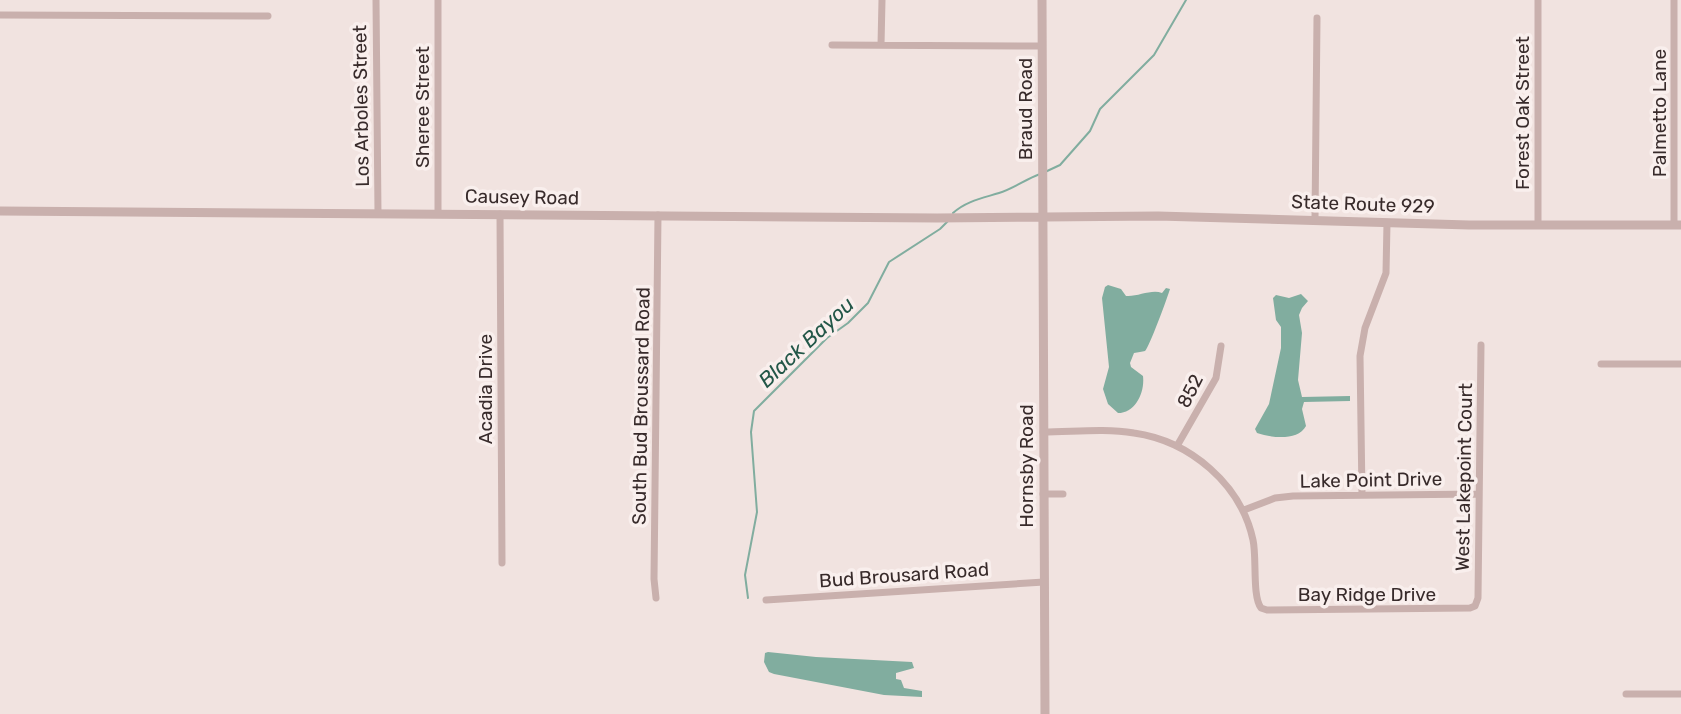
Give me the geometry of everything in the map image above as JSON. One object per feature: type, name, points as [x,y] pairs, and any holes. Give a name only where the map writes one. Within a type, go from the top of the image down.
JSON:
[{"type":"street","name":"Los Arboles Street","points":[[376,0],[378,213]]},
{"type":"street","name":"Sheree Street","points":[[438,0],[438,213]]},
{"type":"street","points":[[881,45],[882,0]]},
{"type":"street","name":"Braud Road","points":[[1042,0],[1044,218]]},
{"type":"street","name":"Forest Oak Street","points":[[1538,0],[1538,225]]},
{"type":"street","name":"Palmetto Lane","points":[[1675,0],[1677,225]]},
{"type":"street","points":[[0,15],[268,16]]},
{"type":"street","points":[[1315,219],[1317,18]]},
{"type":"street","points":[[832,45],[1042,46]]},
{"type":"street","name":"Causey Road","points":[[0,211],[1044,218]]},
{"type":"street","name":"Acadia Drive","points":[[500,214],[502,563]]},
{"type":"street","name":"South Bud Broussard Road","points":[[656,598],[658,215]]},
{"type":"street","name":"State Route 929","points":[[1044,218],[1158,216],[1387,223],[1677,225]]},
{"type":"street","name":"Hornsby Road","points":[[1044,218],[1045,714]]},
{"type":"street","points":[[1362,495],[1360,356],[1366,328],[1386,273],[1387,223]]},
{"type":"street","name":"West Lakepoint Court","points":[[1473,607],[1478,598],[1482,345]]},
{"type":"street","name":"852","points":[[1177,446],[1216,378],[1221,346]]},
{"type":"street","points":[[1601,364],[1681,363]]},
{"type":"street","points":[[1043,432],[1121,431],[1153,436],[1177,446],[1218,476],[1244,510]]},
{"type":"street","points":[[1043,494],[1063,494]]},
{"type":"street","name":"Lake Point Drive","points":[[1244,510],[1264,502],[1293,496],[1479,494]]},
{"type":"street","name":"Bay Ridge Drive","points":[[1244,510],[1253,538],[1257,602],[1261,608],[1473,607]]},
{"type":"street","name":"Bud Brousard Road","points":[[765,600],[1044,582]]},
{"type":"street","points":[[1626,694],[1681,694]]},
{"type":"shaded area","points":[[1108,285],[1121,289],[1126,296],[1162,293],[1166,288],[1170,289],[1147,348],[1134,353],[1130,363],[1131,367],[1143,376],[1138,401],[1129,410],[1118,413],[1108,404],[1103,389],[1109,367],[1102,298]]},
{"type":"shaded area","points":[[1301,294],[1308,301],[1299,315],[1302,333],[1298,380],[1302,397],[1350,396],[1350,401],[1304,402],[1302,409],[1306,426],[1302,431],[1291,436],[1277,437],[1257,433],[1255,429],[1269,404],[1281,348],[1281,327],[1276,320],[1273,298],[1276,295],[1289,298]]},
{"type":"shaded area","points":[[765,653],[912,662],[914,668],[896,673],[896,679],[901,680],[904,688],[922,691],[922,697],[884,695],[774,674],[769,672],[764,662]]},
{"type":"waterway","name":"Black Bayou","points":[[1045,172],[1060,165],[1090,131],[1100,109],[1154,55],[1186,0]]},
{"type":"waterway","name":"Black Bayou","points":[[953,213],[969,203],[1004,191],[1040,174]]},
{"type":"waterway","name":"Black Bayou","points":[[748,598],[745,575],[757,512],[751,432],[754,411],[827,338],[848,323],[868,303],[889,262],[948,221]]}]
